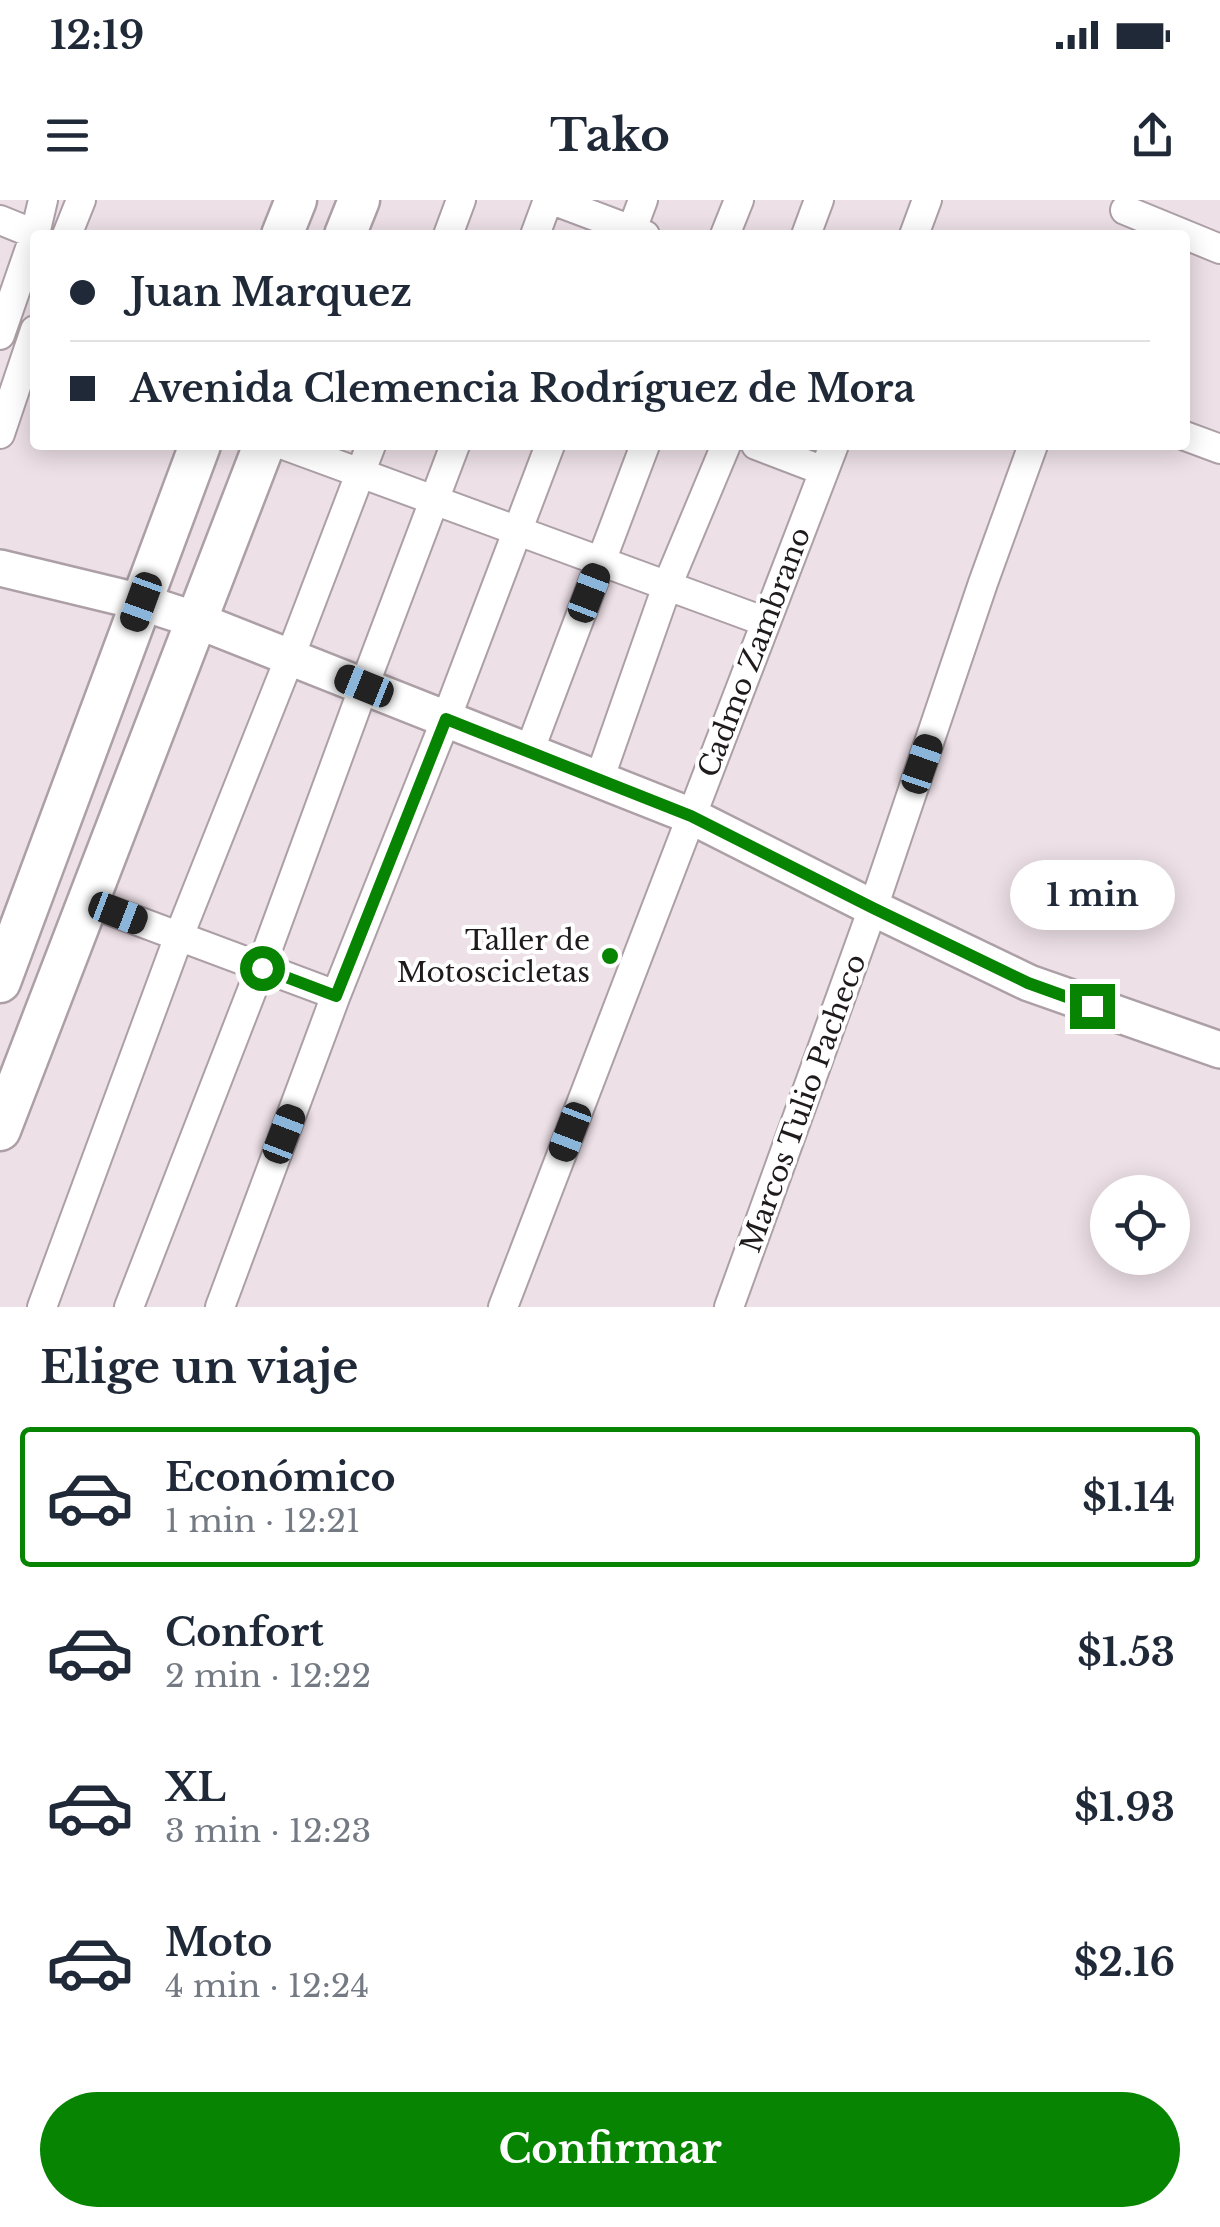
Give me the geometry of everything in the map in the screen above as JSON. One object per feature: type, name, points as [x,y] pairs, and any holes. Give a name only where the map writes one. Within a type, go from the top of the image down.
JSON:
[{"type":"main road","points":[[284,230],[296,200]]},
{"type":"main road","points":[[348,230],[359,200]]},
{"type":"main road","points":[[0,982],[198,450]]},
{"type":"main road","points":[[0,1130],[262,450]]},
{"type":"street","points":[[37,230],[43,200]]},
{"type":"street","points":[[70,230],[81,200]]},
{"type":"street","points":[[450,230],[461,200]]},
{"type":"street","points":[[537,230],[550,200],[628,230]]},
{"type":"street","points":[[637,230],[643,200]]},
{"type":"street","points":[[727,230],[739,200]]},
{"type":"street","points":[[808,230],[820,200]]},
{"type":"street","points":[[916,230],[928,200]]},
{"type":"street","points":[[1124,215],[1168,230]]},
{"type":"street","points":[[0,220],[30,232]]},
{"type":"street","points":[[1190,238],[1220,248]]},
{"type":"street","points":[[0,335],[30,252]]},
{"type":"street","points":[[0,434],[30,345]]},
{"type":"street","points":[[1190,438],[1220,449]]},
{"type":"street","points":[[298,450],[766,622]]},
{"type":"street","points":[[42,1307],[179,936],[369,450]]},
{"type":"street","points":[[129,1307],[262,968],[453,450]]},
{"type":"street","points":[[220,1307],[548,450]]},
{"type":"street","points":[[529,752],[643,450]]},
{"type":"street","points":[[599,780],[667,586],[724,450]]},
{"type":"street","points":[[784,450],[829,458]]},
{"type":"street","name":"Marcos Tulio Pacheco","points":[[729,1307],[1032,450]]},
{"type":"street","name":"Cadmo Zambrano","points":[[503,1307],[829,458]]},
{"type":"street","points":[[0,568],[141,602],[364,686],[691,816],[1028,983],[1220,1050]]},
{"type":"street","points":[[87,902],[336,996]]},
{"type":"place","name":"Taller de Motoscicletas","points":[[610,956]]},
{"type":"route","points":[[262,968],[336,996],[446,719],[691,816],[1028,983],[1092,1006]]}]
